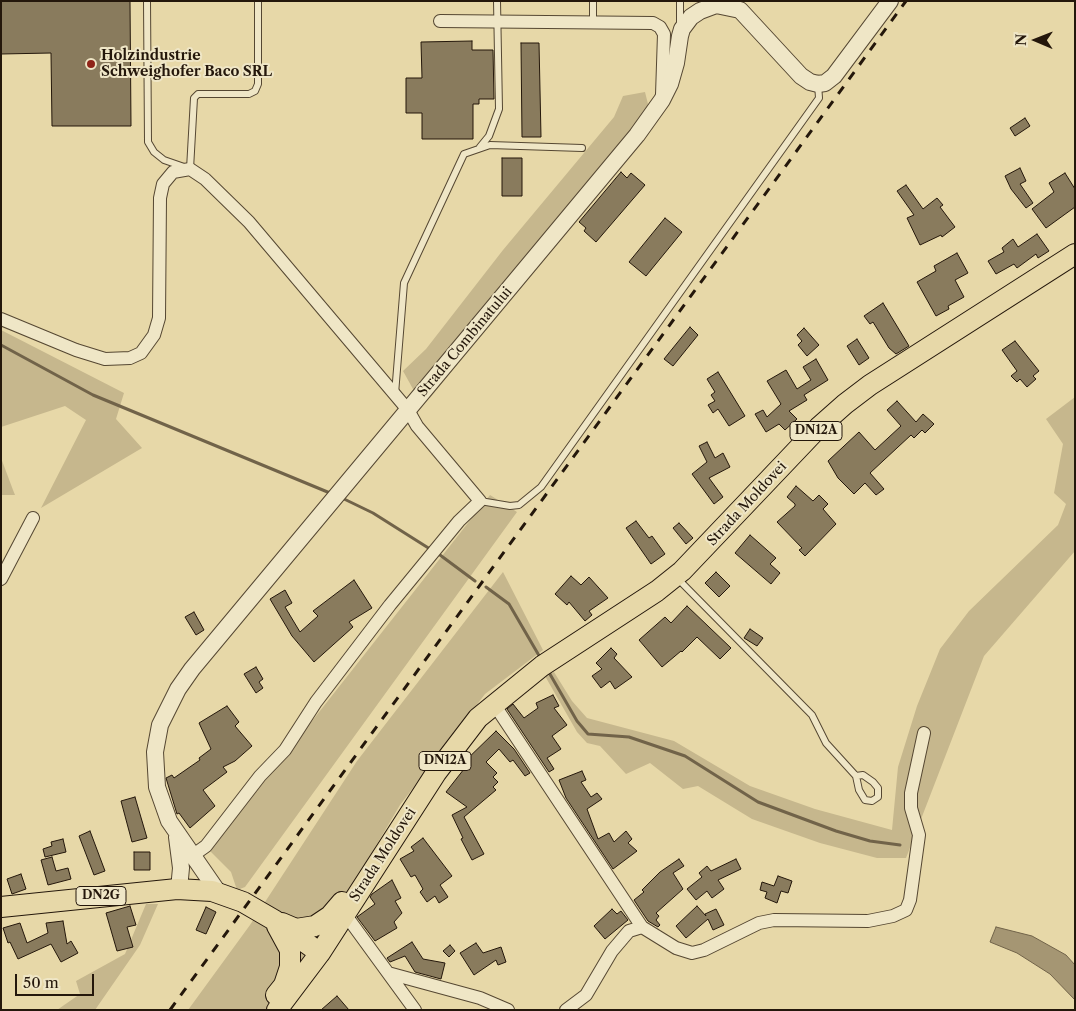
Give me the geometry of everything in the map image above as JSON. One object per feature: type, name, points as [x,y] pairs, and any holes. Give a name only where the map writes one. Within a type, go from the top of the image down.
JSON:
[{"type":"main road","name":"Strada Moldovei","points":[[278,1010],[320,953],[458,742],[494,704],[542,666],[657,591],[675,577],[720,534],[819,427],[845,404],[870,385],[1075,254]]},
{"type":"main road","points":[[274,920],[296,929],[306,929],[315,926],[330,916],[385,844],[404,824]]},
{"type":"main road","name":"DN2G","points":[[1,907],[179,889],[218,892],[243,902],[274,920],[320,953]]},
{"type":"main road","points":[[267,1010],[284,984],[290,967],[290,950],[274,920]]},
{"type":"street","points":[[818,84],[826,83],[834,76],[890,1]]},
{"type":"street","name":"Strada Combinatului","points":[[218,892],[176,832],[162,805],[155,765],[157,740],[167,709],[178,689],[213,642],[637,135],[662,100],[674,74],[680,36],[686,23],[700,10],[716,6],[735,7],[744,13],[801,76],[810,82],[818,84]]},
{"type":"street","points":[[440,21],[654,23],[660,26],[664,40],[662,100]]},
{"type":"street","points":[[1,318],[76,350],[105,359],[130,358],[141,353],[154,335],[159,318],[160,198],[163,184],[173,172],[190,169],[205,179],[249,222],[408,410],[417,426],[480,501],[459,521],[390,605],[316,702],[285,750],[260,776],[206,846],[192,856]]},
{"type":"street","points":[[1,578],[34,518]]},
{"type":"street","points":[[494,704],[642,927],[676,948],[692,953],[704,950],[759,923],[774,920],[868,921],[893,916],[906,910],[910,900],[919,835],[911,808],[911,793],[924,733]]},
{"type":"street","points":[[176,832],[182,868],[179,889]]},
{"type":"street","points":[[345,914],[415,1010]]},
{"type":"street","points":[[566,1010],[586,995],[612,951],[629,931],[642,927]]},
{"type":"street","points":[[388,973],[480,998],[508,1010]]},
{"type":"lane","points":[[148,1],[148,142],[154,152],[164,160],[190,169],[194,98],[198,94],[249,94],[255,91],[258,84],[258,1]]},
{"type":"lane","points":[[480,147],[489,136],[499,109],[497,1]]},
{"type":"lane","points":[[593,1],[593,22]]},
{"type":"lane","points":[[680,1],[680,36]]},
{"type":"lane","points":[[480,501],[510,506],[519,505],[541,487],[820,98],[818,84]]},
{"type":"lane","points":[[395,395],[404,283],[464,154],[490,145],[582,148]]},
{"type":"lane","points":[[675,577],[812,715],[826,742],[856,776]]},
{"type":"shaded area","points":[[645,92],[649,108],[658,117],[430,398],[413,389],[403,371],[426,349],[503,250],[614,117],[623,96]]},
{"type":"shaded area","points":[[1,330],[124,393],[116,419],[142,448],[41,508],[86,420],[65,406],[1,427]]},
{"type":"shaded area","points":[[1075,397],[1075,551],[984,656],[906,858],[877,858],[820,843],[752,819],[698,786],[683,789],[650,763],[626,774],[600,746],[587,743],[577,732],[545,676],[554,672],[572,701],[587,718],[674,741],[750,786],[815,809],[892,830],[898,767],[917,706],[940,649],[969,611],[1058,525],[1066,504],[1054,493],[1063,444],[1046,419]]},
{"type":"shaded area","points":[[1,458],[13,490],[15,495],[1,495]]},
{"type":"shaded area","points":[[490,495],[517,512],[245,887],[237,890],[231,872],[207,848],[227,829]]},
{"type":"shaded area","points":[[503,572],[543,650],[485,694],[400,805],[279,1010],[188,1010],[250,925],[357,761]]},
{"type":"shaded area","points":[[146,904],[158,904],[140,945],[95,1010],[57,1010],[80,994],[76,981],[125,954]]},
{"type":"shaded area","points":[[996,927],[1032,936],[1066,955],[1075,965],[1075,1000],[1050,974],[1017,953],[990,942]]},
{"type":"building","name":"Holzindustrie Schweighofer Baco SRL","points":[[1,1],[130,1],[131,126],[52,126],[51,53],[1,54]]},
{"type":"building","points":[[472,41],[472,50],[493,50],[494,99],[479,99],[479,104],[473,104],[473,139],[422,139],[422,113],[406,113],[406,78],[422,78],[421,42]]},
{"type":"building","points":[[521,43],[539,43],[541,137],[522,137]]},
{"type":"building","points":[[1025,118],[1030,126],[1015,136],[1010,128]]},
{"type":"building","points":[[502,158],[522,158],[522,196],[502,196]]},
{"type":"building","points":[[1020,168],[1026,181],[1020,184],[1033,203],[1026,208],[1011,189],[1005,176]]},
{"type":"building","points":[[621,172],[627,178],[631,173],[645,185],[596,242],[584,231],[586,228],[579,222]]},
{"type":"building","points":[[1065,173],[1075,189],[1075,207],[1046,228],[1032,209],[1054,192],[1049,183]]},
{"type":"building","points":[[906,185],[923,209],[937,198],[943,205],[940,207],[955,227],[942,237],[941,235],[920,245],[907,218],[914,215],[897,191]]},
{"type":"building","points":[[665,218],[682,232],[646,276],[629,262]]},
{"type":"building","points":[[1037,234],[1049,251],[1038,258],[1036,254],[1017,268],[1014,264],[996,274],[988,261],[1004,252],[1002,248],[1013,239],[1018,247]]},
{"type":"building","points":[[957,253],[968,273],[955,280],[964,297],[948,306],[949,309],[936,316],[917,282],[936,271],[934,266]]},
{"type":"building","points":[[883,303],[909,346],[896,354],[889,348],[873,322],[870,324],[864,316]]},
{"type":"building","points":[[690,327],[698,335],[673,366],[664,359]]},
{"type":"building","points":[[804,328],[819,345],[807,356],[798,345],[802,341],[797,335]]},
{"type":"building","points":[[857,339],[869,358],[859,365],[847,346]]},
{"type":"building","points":[[1015,341],[1039,371],[1033,376],[1036,379],[1027,387],[1020,379],[1017,382],[1011,376],[1017,371],[1002,350]]},
{"type":"building","points":[[816,359],[828,380],[804,395],[807,400],[789,411],[797,419],[785,430],[779,424],[766,432],[755,414],[763,410],[767,417],[781,404],[767,381],[786,370],[797,389],[811,380],[803,367]]},
{"type":"building","points":[[718,372],[745,416],[729,426],[718,409],[713,413],[708,405],[715,401],[711,395],[715,392],[707,379]]},
{"type":"building","points":[[897,401],[916,422],[923,414],[934,424],[925,433],[922,430],[914,438],[911,435],[870,473],[884,489],[876,495],[865,483],[854,494],[838,478],[828,461],[859,432],[875,450],[901,426],[887,410]]},
{"type":"building","points":[[707,442],[715,458],[723,453],[730,467],[709,478],[723,497],[714,504],[692,474],[707,462],[699,446]]},
{"type":"building","points":[[796,486],[813,501],[819,495],[828,504],[823,509],[836,524],[805,556],[799,550],[802,548],[777,522],[795,506],[787,497]]},
{"type":"building","points":[[636,521],[649,538],[652,536],[665,554],[651,564],[626,528]]},
{"type":"building","points":[[679,523],[693,538],[686,544],[673,528]]},
{"type":"building","points":[[750,535],[776,558],[770,564],[780,573],[771,584],[735,553]]},
{"type":"building","points":[[716,572],[730,586],[719,597],[705,583]]},
{"type":"building","points":[[571,576],[581,585],[589,577],[608,598],[589,611],[592,615],[585,621],[569,602],[567,605],[555,594]]},
{"type":"building","points":[[354,580],[372,608],[349,622],[353,627],[314,662],[292,636],[270,599],[285,590],[292,603],[285,607],[300,632],[318,616],[313,611]]},
{"type":"building","points":[[687,606],[731,648],[720,659],[697,637],[682,652],[662,667],[639,640],[665,617],[671,623]]},
{"type":"building","points":[[194,612],[204,630],[196,635],[185,617]]},
{"type":"building","points":[[750,629],[763,638],[757,646],[744,638]]},
{"type":"building","points":[[611,648],[617,654],[614,658],[632,677],[615,689],[610,681],[601,688],[592,676],[602,669],[596,663]]},
{"type":"building","points":[[256,667],[263,679],[259,682],[263,688],[256,693],[244,674]]},
{"type":"building","points":[[553,695],[559,706],[554,708],[567,725],[552,736],[561,749],[547,758],[554,769],[549,772],[507,709],[513,704],[524,718],[538,708],[536,703]]},
{"type":"building","points":[[227,706],[239,722],[235,726],[252,746],[235,761],[223,767],[227,772],[203,790],[215,806],[190,828],[179,813],[177,814],[166,778],[172,775],[174,778],[200,760],[199,758],[211,749],[199,723]]},
{"type":"building","points":[[496,731],[514,749],[530,773],[525,776],[513,760],[510,762],[499,749],[486,762],[497,773],[493,777],[498,782],[493,787],[496,790],[464,817],[484,854],[472,860],[461,839],[463,838],[452,815],[467,807],[446,792],[464,769],[460,766]]},
{"type":"building","points":[[582,771],[586,780],[581,782],[591,797],[597,793],[602,799],[587,809],[598,839],[609,833],[614,842],[626,831],[632,839],[628,843],[637,851],[613,869],[566,798],[559,780]]},
{"type":"building","points":[[135,797],[147,838],[132,842],[121,801]]},
{"type":"building","points":[[90,831],[105,871],[94,875],[79,836]]},
{"type":"building","points":[[423,838],[452,876],[440,885],[448,897],[439,903],[435,896],[427,902],[420,892],[423,889],[415,875],[411,877],[400,859],[414,851],[411,847]]},
{"type":"building","points":[[63,839],[66,852],[45,857],[43,849],[52,846],[51,842]]},
{"type":"building","points":[[134,852],[150,852],[150,870],[134,870]]},
{"type":"building","points":[[52,857],[56,871],[68,868],[71,879],[48,885],[41,860]]},
{"type":"building","points":[[679,859],[684,866],[673,873],[683,889],[656,913],[659,916],[656,920],[660,925],[658,927],[648,921],[634,900],[644,892],[642,890],[660,872]]},
{"type":"building","points":[[736,859],[741,869],[718,880],[724,889],[712,898],[707,891],[696,900],[687,889],[702,877],[699,873],[707,866],[711,871]]},
{"type":"building","points":[[21,874],[26,889],[12,894],[7,879]]},
{"type":"building","points":[[778,876],[792,881],[788,893],[781,891],[777,903],[765,898],[767,892],[760,890],[762,882],[774,886]]},
{"type":"building","points":[[392,880],[401,898],[395,901],[402,913],[394,922],[397,928],[375,941],[357,917],[375,904],[370,897],[372,894]]},
{"type":"building","points":[[130,906],[136,925],[127,927],[133,947],[117,951],[106,913]]},
{"type":"building","points":[[697,906],[706,916],[705,914],[716,909],[724,925],[713,930],[708,919],[686,938],[676,926]]},
{"type":"building","points":[[206,907],[216,912],[206,934],[196,930]]},
{"type":"building","points":[[612,909],[617,914],[621,911],[628,920],[605,939],[594,926]]},
{"type":"building","points":[[63,921],[67,944],[71,941],[78,953],[61,962],[51,944],[18,959],[10,942],[8,943],[3,928],[20,923],[27,943],[48,933],[46,923]]},
{"type":"building","points":[[412,942],[423,959],[445,963],[441,979],[415,972],[405,956],[390,962],[387,958]]},
{"type":"building","points":[[476,943],[483,953],[501,947],[506,962],[498,965],[496,960],[474,975],[460,953]]},
{"type":"building","points":[[450,945],[455,951],[449,957],[443,951]]},
{"type":"building","points":[[337,996],[349,1010],[321,1010]]},
{"type":"waterway","points":[[1,345],[93,395],[330,493]]},
{"type":"waterway","points":[[342,498],[373,513],[430,549]]},
{"type":"waterway","points":[[440,555],[475,581]]},
{"type":"waterway","points":[[486,587],[509,604],[541,659]]},
{"type":"waterway","points":[[547,669],[577,721],[588,734],[629,737],[685,756],[758,802],[836,831],[870,841],[900,845]]},
{"type":"railway","points":[[170,1010],[906,1]]},
{"type":"place","name":"Holzindustrie Schweighofer Baco SRL","points":[[91,64]]}]
